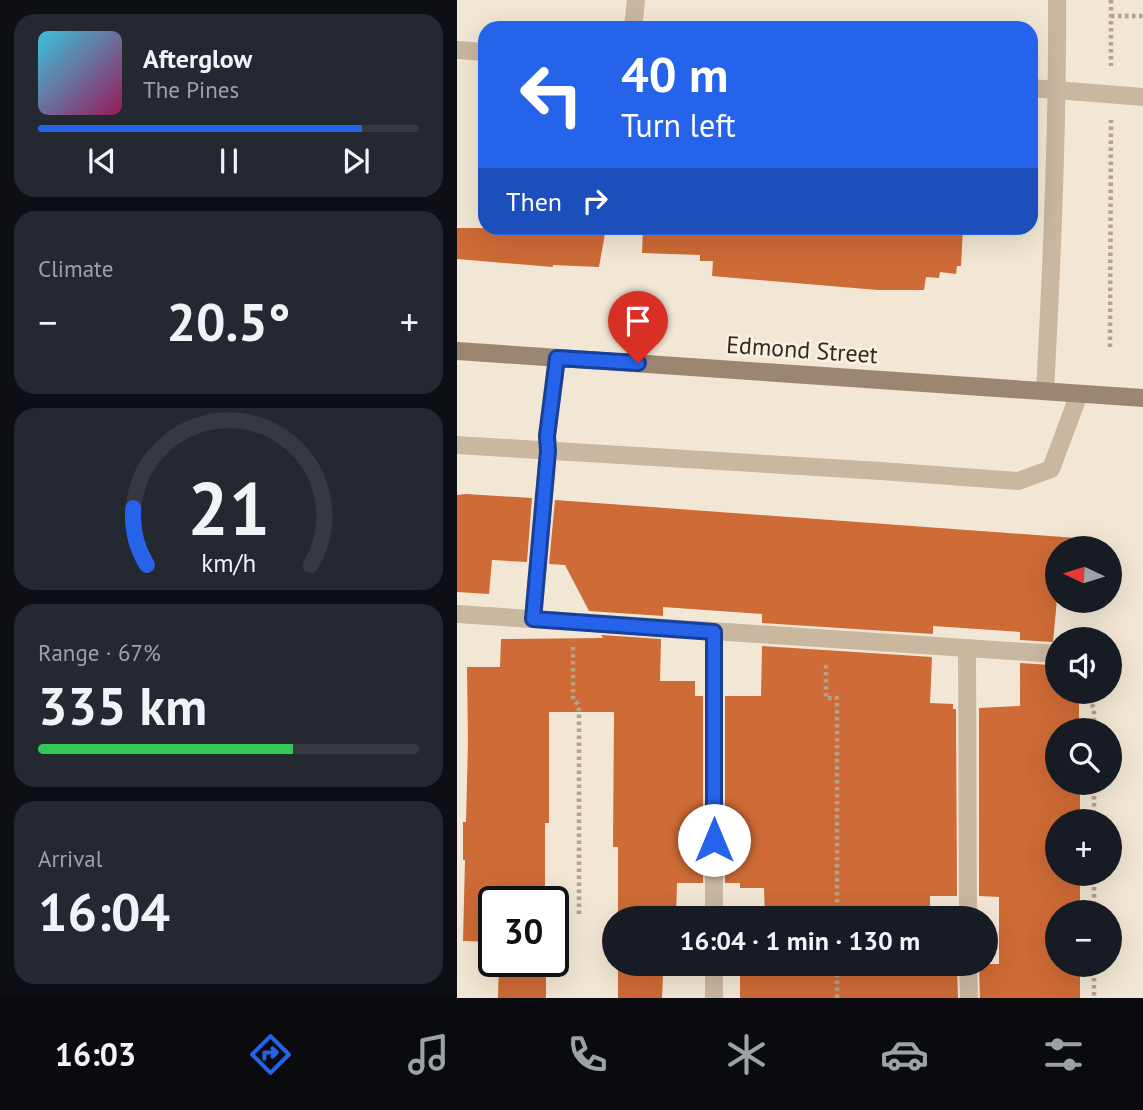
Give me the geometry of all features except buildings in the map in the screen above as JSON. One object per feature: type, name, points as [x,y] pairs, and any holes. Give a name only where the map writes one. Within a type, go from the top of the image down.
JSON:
[{"type":"street","points":[[634,21],[636,0]]},
{"type":"street","points":[[1045,391],[1058,90],[1057,0]]},
{"type":"street","points":[[457,50],[478,52]]},
{"type":"street","points":[[1038,89],[1143,97]]},
{"type":"street","name":"Edmond Street","points":[[457,351],[1143,398]]},
{"type":"street","points":[[533,619],[548,451],[547,436],[557,358]]},
{"type":"street","points":[[457,445],[1018,481],[1051,469],[1079,394]]},
{"type":"street","points":[[457,614],[1045,653]]},
{"type":"street","points":[[714,632],[714,906]]},
{"type":"street","points":[[967,648],[968,906]]},
{"type":"street","points":[[714,976],[714,998]]},
{"type":"street","points":[[968,976],[969,998]]},
{"type":"path","points":[[1110,346],[1111,0]]},
{"type":"path","points":[[1111,16],[1143,16]]},
{"type":"path","points":[[573,622],[573,700],[578,704],[579,711],[579,914]]},
{"type":"path","points":[[826,639],[826,698],[837,698],[837,906]]},
{"type":"path","points":[[837,976],[837,998]]},
{"type":"path","points":[[1094,977],[1094,998]]},
{"type":"route","points":[[638,363],[557,358],[547,436],[548,451],[533,619],[714,632],[714,840]]}]
